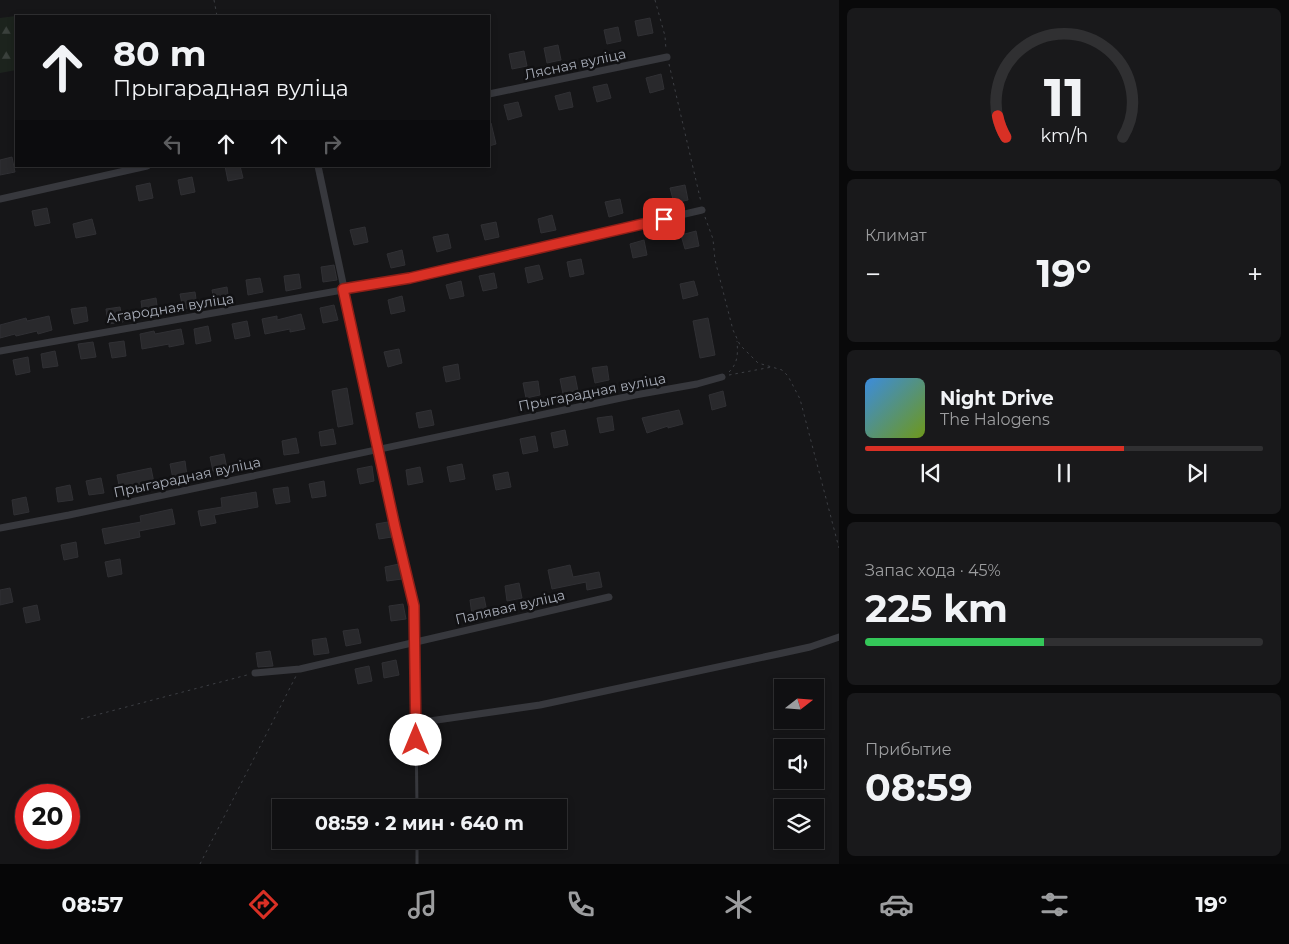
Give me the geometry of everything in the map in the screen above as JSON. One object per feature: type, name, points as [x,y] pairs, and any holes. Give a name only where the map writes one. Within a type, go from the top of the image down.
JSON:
[{"type":"street","name":"Лясная вуліца","points":[[490,94],[667,57]]},
{"type":"street","points":[[0,199],[143,167]]},
{"type":"street","points":[[318,167],[343,289],[414,606],[416,723],[540,704],[810,647],[839,637]]},
{"type":"street","name":"Агародная вуліца","points":[[0,351],[410,278],[702,210]]},
{"type":"street","name":"Прыгарадная вуліца","points":[[0,528],[635,395],[697,384],[722,377]]},
{"type":"street","name":"Палявая вуліца","points":[[255,673],[300,669],[609,597]]},
{"type":"lane","points":[[416,723],[417,799]]},
{"type":"lane","points":[[417,849],[417,864]]},
{"type":"path","points":[[214,0],[217,15]]},
{"type":"path","points":[[655,0],[665,36],[667,57],[702,210],[713,240],[720,280],[733,330],[740,345],[758,363],[782,370],[788,376],[800,399],[839,548]]},
{"type":"path","points":[[722,377],[736,363],[738,354],[737,338]]},
{"type":"path","points":[[722,377],[775,367]]},
{"type":"path","points":[[200,864],[300,669]]},
{"type":"path","points":[[81,719],[255,673]]},
{"type":"green space","points":[[15,16],[15,70],[0,73],[0,18]]},
{"type":"building","points":[[650,18],[653,33],[638,36],[635,21]]},
{"type":"building","points":[[618,27],[621,41],[607,44],[604,30]]},
{"type":"building","points":[[558,45],[561,60],[547,63],[544,48]]},
{"type":"building","points":[[524,51],[527,66],[512,69],[509,54]]},
{"type":"building","points":[[661,74],[664,89],[650,93],[646,78]]},
{"type":"building","points":[[607,84],[611,98],[597,102],[593,87]]},
{"type":"building","points":[[570,92],[573,107],[559,110],[555,96]]},
{"type":"building","points":[[518,102],[522,116],[508,120],[504,105]]},
{"type":"building","points":[[490,123],[491,123],[496,144],[490,146]]},
{"type":"building","points":[[12,157],[15,172],[0,175],[0,160]]},
{"type":"building","points":[[225,167],[240,167],[243,178],[228,181]]},
{"type":"building","points":[[192,177],[195,192],[181,195],[178,180]]},
{"type":"building","points":[[150,183],[153,198],[139,201],[136,186]]},
{"type":"building","points":[[685,185],[688,200],[674,203],[670,188]]},
{"type":"building","points":[[620,199],[623,213],[609,217],[605,202]]},
{"type":"building","points":[[47,208],[50,223],[35,226],[32,211]]},
{"type":"building","points":[[552,215],[556,230],[541,233],[538,219]]},
{"type":"building","points":[[92,219],[96,234],[76,238],[73,224]]},
{"type":"building","points":[[496,222],[499,237],[485,240],[481,225]]},
{"type":"building","points":[[365,227],[368,242],[354,245],[350,230]]},
{"type":"building","points":[[696,231],[699,246],[685,249],[681,235]]},
{"type":"building","points":[[448,234],[451,248],[437,252],[433,237]]},
{"type":"building","points":[[644,240],[647,255],[633,258],[630,244]]},
{"type":"building","points":[[402,250],[405,265],[391,268],[387,254]]},
{"type":"building","points":[[581,259],[584,274],[570,277],[567,262]]},
{"type":"building","points":[[334,265],[337,280],[323,282],[321,267]]},
{"type":"building","points":[[539,265],[543,279],[528,283],[525,268]]},
{"type":"building","points":[[494,273],[497,288],[483,291],[479,276]]},
{"type":"building","points":[[299,274],[301,288],[286,291],[284,276]]},
{"type":"building","points":[[260,278],[263,292],[248,295],[246,280]]},
{"type":"building","points":[[461,281],[464,296],[450,299],[446,285]]},
{"type":"building","points":[[694,281],[698,295],[683,299],[680,284]]},
{"type":"building","points":[[227,287],[229,302],[215,305],[212,290]]},
{"type":"building","points":[[195,292],[197,306],[183,309],[180,294]]},
{"type":"building","points":[[402,296],[405,311],[391,314],[388,300]]},
{"type":"building","points":[[156,298],[158,313],[143,316],[141,301]]},
{"type":"building","points":[[334,305],[338,320],[323,323],[320,308]]},
{"type":"building","points":[[86,307],[88,321],[74,324],[71,309]]},
{"type":"building","points":[[120,307],[123,322],[108,324],[106,309]]},
{"type":"building","points":[[301,314],[305,329],[290,332],[290,329],[265,334],[262,319],[277,316],[277,320]]},
{"type":"building","points":[[49,316],[52,330],[38,334],[37,331],[0,338],[0,325],[26,318],[27,321]]},
{"type":"building","points":[[708,318],[715,355],[700,358],[693,321]]},
{"type":"building","points":[[247,321],[250,336],[235,339],[232,324]]},
{"type":"building","points":[[208,326],[211,341],[196,344],[194,329]]},
{"type":"building","points":[[181,329],[184,344],[169,347],[169,344],[142,349],[140,334],[154,331],[155,334]]},
{"type":"building","points":[[124,341],[126,356],[112,358],[109,343]]},
{"type":"building","points":[[93,342],[96,357],[81,359],[78,344]]},
{"type":"building","points":[[399,349],[402,363],[388,367],[384,352]]},
{"type":"building","points":[[55,351],[58,366],[43,368],[41,354]]},
{"type":"building","points":[[28,357],[30,372],[16,375],[13,360]]},
{"type":"building","points":[[458,364],[460,379],[446,382],[443,367]]},
{"type":"building","points":[[607,366],[609,380],[595,383],[592,368]]},
{"type":"building","points":[[575,376],[578,391],[563,394],[560,379]]},
{"type":"building","points":[[538,381],[540,395],[526,398],[523,383]]},
{"type":"building","points":[[347,388],[353,424],[338,427],[332,391]]},
{"type":"building","points":[[723,391],[726,406],[712,410],[709,395]]},
{"type":"building","points":[[431,410],[434,425],[419,428],[416,413]]},
{"type":"building","points":[[679,410],[683,424],[668,428],[668,426],[647,433],[642,418]]},
{"type":"building","points":[[612,416],[614,430],[600,433],[597,418]]},
{"type":"building","points":[[333,429],[336,444],[321,446],[319,432]]},
{"type":"building","points":[[565,430],[568,445],[554,448],[551,433]]},
{"type":"building","points":[[535,436],[538,451],[523,454],[520,439]]},
{"type":"building","points":[[296,438],[299,453],[284,455],[282,441]]},
{"type":"building","points":[[224,454],[227,469],[213,471],[210,457]]},
{"type":"building","points":[[185,461],[187,476],[173,479],[170,464]]},
{"type":"building","points":[[462,464],[465,479],[450,482],[447,467]]},
{"type":"building","points":[[372,466],[374,481],[360,484],[357,469]]},
{"type":"building","points":[[420,467],[423,482],[408,485],[406,470]]},
{"type":"building","points":[[151,468],[154,483],[120,490],[117,475]]},
{"type":"building","points":[[508,472],[511,487],[496,490],[493,475]]},
{"type":"building","points":[[101,478],[104,493],[89,495],[86,481]]},
{"type":"building","points":[[324,481],[326,496],[312,498],[309,484]]},
{"type":"building","points":[[70,485],[73,500],[58,502],[56,488]]},
{"type":"building","points":[[288,487],[290,502],[276,504],[273,489]]},
{"type":"building","points":[[256,492],[258,507],[214,515],[216,523],[201,526],[198,511],[222,507],[221,498]]},
{"type":"building","points":[[26,497],[29,512],[14,515],[12,500]]},
{"type":"building","points":[[172,509],[175,524],[139,531],[140,537],[105,544],[102,529],[141,522],[140,516]]},
{"type":"building","points":[[388,522],[392,537],[379,539],[376,524]]},
{"type":"building","points":[[76,542],[78,557],[64,560],[61,545]]},
{"type":"building","points":[[120,559],[122,574],[108,577],[105,562]]},
{"type":"building","points":[[399,564],[402,579],[387,581],[385,567]]},
{"type":"building","points":[[570,565],[573,577],[599,572],[602,587],[587,590],[586,582],[552,589],[548,570]]},
{"type":"building","points":[[519,583],[522,598],[507,601],[505,586]]},
{"type":"building","points":[[10,588],[13,602],[0,605],[0,590]]},
{"type":"building","points":[[484,597],[487,612],[472,615],[470,600]]},
{"type":"building","points":[[403,604],[406,619],[391,621],[389,606]]},
{"type":"building","points":[[37,605],[40,620],[26,623],[23,608]]},
{"type":"building","points":[[358,629],[361,643],[346,646],[343,631]]},
{"type":"building","points":[[326,638],[329,653],[314,655],[312,640]]},
{"type":"building","points":[[270,651],[273,666],[258,667],[256,653]]},
{"type":"building","points":[[396,660],[399,675],[384,678],[382,663]]},
{"type":"building","points":[[369,666],[372,681],[358,684],[355,669]]},
{"type":"route","points":[[416,740],[414,606],[343,289],[410,278],[664,219]]}]
